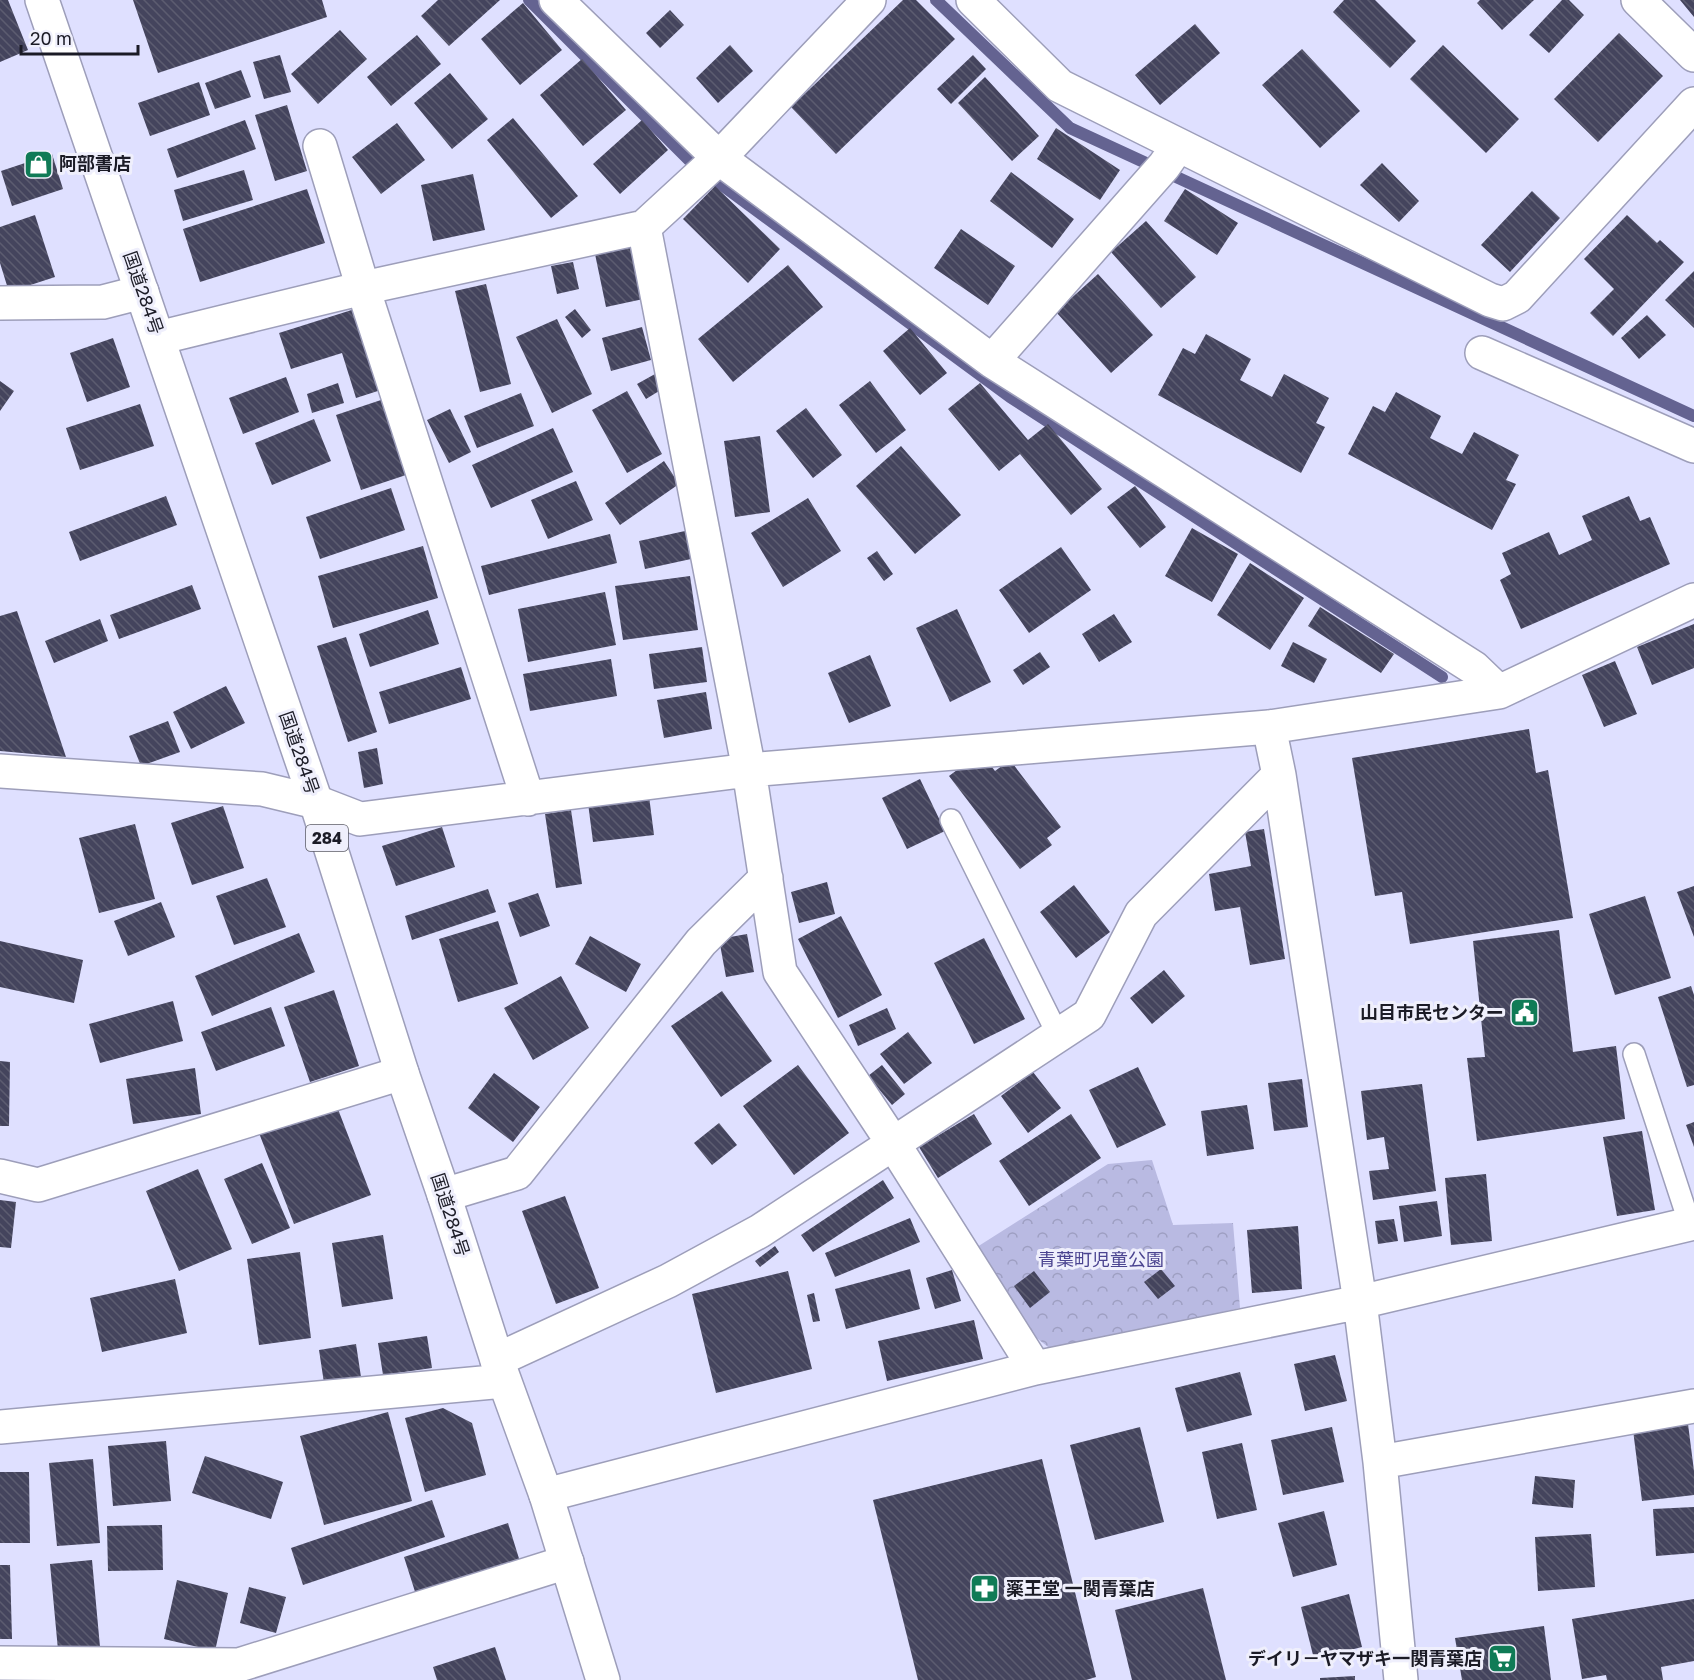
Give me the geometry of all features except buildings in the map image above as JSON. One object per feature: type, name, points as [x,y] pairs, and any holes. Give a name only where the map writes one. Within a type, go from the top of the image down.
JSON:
[{"type":"main road","name":"国道284号","points":[[42,0],[316,802],[500,1371],[546,1495],[603,1680]]},
{"type":"main road","points":[[557,0],[719,158],[992,361],[1474,668],[1499,692]]},
{"type":"main road","points":[[158,338],[363,288],[644,227],[719,158],[869,0]]},
{"type":"main road","points":[[973,0],[1060,86],[1490,300],[1503,304],[1517,297],[1694,104]]},
{"type":"main road","points":[[1638,0],[1694,55]]},
{"type":"main road","points":[[320,146],[363,288],[528,799]]},
{"type":"main road","points":[[992,361],[1164,166],[1178,146]]},
{"type":"main road","points":[[644,227],[749,770],[780,972],[893,1143],[1035,1368]]},
{"type":"main road","points":[[0,303],[103,302],[142,292]]},
{"type":"main road","points":[[1482,353],[1694,446]]},
{"type":"main road","points":[[0,771],[262,789],[316,802],[360,819],[749,770],[1269,727],[1499,692],[1694,600]]},
{"type":"main road","points":[[1269,727],[1279,775],[1360,1302],[1380,1462],[1401,1680]]},
{"type":"main road","points":[[0,1426],[500,1371],[760,1231],[1089,1015],[1141,914],[1279,775]]},
{"type":"main road","points":[[444,1194],[518,1173],[701,942],[766,878]]},
{"type":"main road","points":[[0,1176],[38,1185],[402,1073]]},
{"type":"main road","points":[[546,1495],[1035,1368],[1360,1302],[1692,1224]]},
{"type":"main road","points":[[1380,1462],[1694,1406]]},
{"type":"main road","points":[[0,1663],[239,1665],[567,1562]]},
{"type":"lane","points":[[951,820],[1058,1035]]},
{"type":"lane","points":[[1634,1054],[1692,1224]]},
{"type":"green space","name":"青葉町児童公園","points":[[1152,1160],[1173,1225],[1233,1223],[1240,1308],[1053,1351],[1033,1335],[977,1247],[1108,1164]]},
{"type":"waterway","points":[[529,0],[692,163],[1010,397],[1442,677]]},
{"type":"waterway","points":[[936,0],[1070,128],[1694,416]]},
{"type":"place","name":"阿部書店","points":[[38,164]]},
{"type":"place","name":"山目市民センター","points":[[1525,1013]]},
{"type":"place","name":"薬王堂 一関青葉店","points":[[985,1589]]},
{"type":"place","name":"デイリ－ヤマザキ一関青葉店","points":[[1503,1659]]}]
